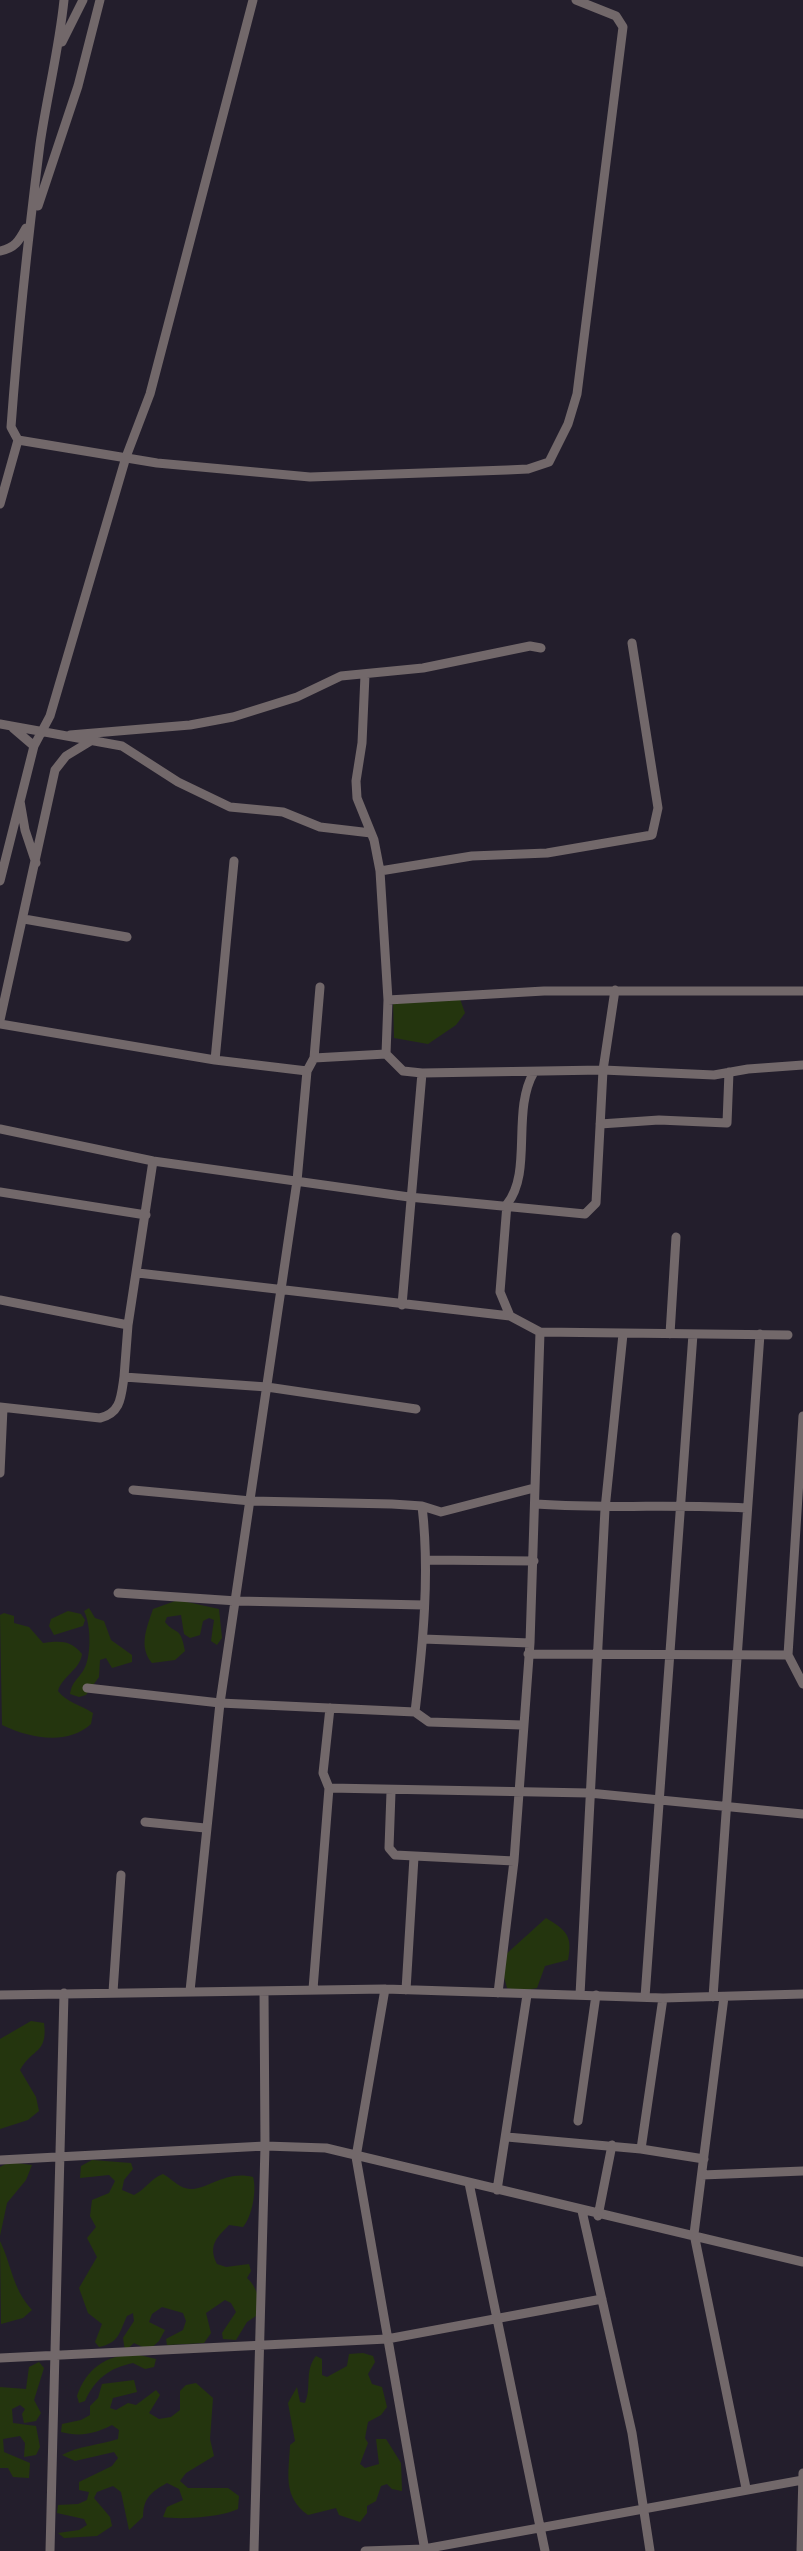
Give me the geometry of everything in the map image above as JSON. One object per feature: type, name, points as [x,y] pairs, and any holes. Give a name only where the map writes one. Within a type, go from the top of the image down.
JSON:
[{"type":"street","points":[[0,504],[18,440],[11,427],[26,241],[64,0]]},
{"type":"street","points":[[59,48],[83,0]]},
{"type":"street","points":[[0,251],[20,241],[38,206],[78,86],[100,0]]},
{"type":"street","points":[[0,882],[19,794],[34,746],[50,716],[126,457],[150,394],[253,0]]},
{"type":"street","points":[[18,440],[126,457],[310,477],[518,470],[548,462],[568,424],[577,394],[623,27],[616,16],[576,0]]},
{"type":"street","points":[[380,871],[472,856],[547,853],[652,834],[658,808],[632,644]]},
{"type":"street","points":[[70,735],[232,718],[286,701],[342,676],[423,668],[530,646],[541,648]]},
{"type":"street","points":[[366,675],[357,798],[380,871],[388,1000],[386,1054],[403,1071],[603,1070],[714,1075],[803,1065]]},
{"type":"street","points":[[5,725],[122,746],[178,782],[230,807],[283,812],[320,827],[371,834]]},
{"type":"street","points":[[5,725],[34,746]]},
{"type":"street","points":[[108,730],[66,756],[55,770],[0,1022],[216,1060],[307,1071]]},
{"type":"street","points":[[19,794],[23,824],[36,864]]},
{"type":"street","points":[[216,1060],[234,862]]},
{"type":"street","points":[[24,918],[127,938]]},
{"type":"street","points":[[190,1991],[220,1703],[297,1181],[307,1071],[314,1058],[320,988]]},
{"type":"street","points":[[388,1000],[616,990],[803,991]]},
{"type":"street","points":[[0,1128],[153,1161],[409,1197],[584,1214],[596,1203],[603,1070],[616,990]]},
{"type":"street","points":[[314,1058],[386,1054]]},
{"type":"street","points":[[510,1316],[500,1292],[507,1204],[514,1194],[519,1169],[525,1090],[534,1072]]},
{"type":"street","points":[[600,1124],[659,1120],[728,1123],[729,1072]]},
{"type":"street","points":[[402,1304],[422,1073]]},
{"type":"street","points":[[0,1473],[2,1408],[100,1418],[110,1416],[118,1408],[153,1161]]},
{"type":"street","points":[[0,1192],[146,1215]]},
{"type":"street","points":[[670,1334],[676,1237]]},
{"type":"street","points":[[138,1273],[510,1316],[540,1332],[788,1334]]},
{"type":"street","points":[[486,1314],[500,1292]]},
{"type":"street","points":[[0,1300],[128,1325]]},
{"type":"street","points":[[498,1992],[514,1860],[529,1648],[540,1332]]},
{"type":"street","points":[[580,1995],[606,1508],[623,1334]]},
{"type":"street","points":[[645,1997],[694,1334]]},
{"type":"street","points":[[746,2488],[694,2234],[718,1997],[760,1334]]},
{"type":"street","points":[[124,1377],[267,1387],[416,1410]]},
{"type":"street","points":[[803,1416],[788,1655],[803,1684]]},
{"type":"street","points":[[134,1490],[251,1502],[422,1506],[442,1512],[534,1488]]},
{"type":"street","points":[[536,1504],[746,1508]]},
{"type":"street","points":[[415,1712],[426,1560],[422,1506]]},
{"type":"street","points":[[426,1560],[534,1561]]},
{"type":"street","points":[[118,1592],[237,1601],[424,1605]]},
{"type":"street","points":[[423,1639],[597,1654],[788,1655]]},
{"type":"street","points":[[87,1688],[220,1703],[415,1712],[430,1722],[522,1725]]},
{"type":"street","points":[[313,1989],[330,1788],[323,1772],[330,1708]]},
{"type":"street","points":[[330,1788],[589,1793],[803,1814]]},
{"type":"street","points":[[391,1792],[389,1848],[395,1855],[514,1860]]},
{"type":"street","points":[[145,1822],[206,1828]]},
{"type":"street","points":[[406,1990],[414,1857]]},
{"type":"street","points":[[113,1992],[121,1875]]},
{"type":"street","points":[[385,1988],[356,2157],[424,2550]]},
{"type":"street","points":[[0,1995],[385,1988],[663,1998],[803,1994]]},
{"type":"street","points":[[254,2551],[265,2146],[264,1990]]},
{"type":"street","points":[[50,2551],[64,1993]]},
{"type":"street","points":[[497,2190],[527,1994]]},
{"type":"street","points":[[578,2120],[596,1995]]},
{"type":"street","points":[[642,2149],[663,1998]]},
{"type":"street","points":[[507,2137],[642,2149],[704,2160]]},
{"type":"street","points":[[0,2160],[265,2146],[326,2148],[803,2262]]},
{"type":"street","points":[[598,2216],[612,2146]]},
{"type":"street","points":[[702,2174],[803,2170]]},
{"type":"street","points":[[469,2184],[545,2551]]},
{"type":"street","points":[[582,2212],[645,2508],[650,2551]]},
{"type":"street","points":[[0,2358],[387,2338],[602,2298]]},
{"type":"street","points":[[366,2551],[424,2550],[803,2477],[801,2551]]},
{"type":"green space","points":[[459,996],[465,1013],[456,1025],[428,1044],[394,1038],[393,1000]]},
{"type":"green space","points":[[178,1600],[219,1609],[222,1638],[217,1645],[211,1641],[214,1620],[209,1618],[203,1621],[200,1635],[190,1638],[184,1634],[181,1615],[167,1617],[165,1622],[179,1634],[185,1651],[175,1660],[152,1663],[145,1644],[153,1609]]},
{"type":"green space","points":[[89,1608],[95,1618],[104,1621],[111,1640],[132,1655],[132,1662],[112,1668],[106,1658],[100,1660],[99,1677],[86,1695],[79,1697],[70,1694],[88,1658],[89,1632],[84,1611]]},
{"type":"green space","points":[[68,1611],[81,1614],[83,1626],[54,1635],[49,1626],[51,1619]]},
{"type":"green space","points":[[0,1615],[14,1616],[14,1623],[29,1627],[43,1643],[65,1642],[82,1654],[58,1691],[93,1713],[91,1724],[71,1735],[48,1738],[2,1725]]},
{"type":"green space","points":[[546,1918],[566,1934],[568,1960],[545,1966],[537,1988],[507,1988],[504,1956]]},
{"type":"green space","points":[[31,2021],[44,2023],[44,2040],[20,2070],[36,2097],[39,2111],[28,2120],[0,2129],[0,2039]]},
{"type":"green space","points":[[92,2160],[131,2163],[133,2169],[122,2190],[134,2195],[163,2174],[192,2189],[233,2176],[253,2177],[254,2196],[246,2223],[243,2227],[229,2225],[213,2247],[217,2264],[249,2264],[247,2278],[259,2299],[259,2314],[247,2322],[236,2340],[223,2339],[222,2333],[236,2312],[225,2300],[206,2313],[211,2333],[204,2343],[167,2345],[166,2339],[183,2330],[186,2321],[183,2313],[162,2307],[149,2322],[165,2330],[149,2350],[134,2343],[125,2351],[123,2338],[134,2321],[133,2313],[127,2316],[111,2343],[99,2347],[95,2342],[102,2324],[88,2313],[79,2288],[97,2257],[87,2238],[96,2227],[90,2216],[92,2200],[109,2193],[115,2181],[109,2175],[80,2178],[81,2166]]},
{"type":"green space","points":[[9,2162],[32,2165],[26,2180],[7,2203],[0,2236],[0,2167]]},
{"type":"green space","points":[[0,2241],[16,2285],[32,2310],[23,2318],[1,2324]]},
{"type":"green space","points":[[135,2354],[156,2359],[154,2367],[145,2369],[133,2363],[117,2368],[98,2381],[85,2401],[79,2403],[81,2386],[98,2365]]},
{"type":"green space","points":[[349,2354],[373,2356],[375,2362],[368,2374],[372,2384],[382,2387],[387,2407],[368,2422],[368,2443],[360,2464],[365,2468],[379,2464],[376,2439],[386,2439],[401,2463],[402,2491],[387,2484],[381,2486],[376,2501],[367,2506],[360,2522],[339,2515],[336,2508],[308,2515],[294,2500],[289,2483],[290,2445],[295,2441],[288,2403],[297,2387],[300,2402],[305,2403],[310,2367],[316,2356],[322,2359],[322,2375],[327,2377],[347,2366]]},
{"type":"green space","points":[[39,2362],[44,2368],[34,2400],[41,2413],[36,2421],[24,2423],[25,2409],[20,2405],[12,2409],[13,2423],[36,2426],[40,2447],[36,2455],[24,2457],[25,2443],[20,2436],[3,2439],[4,2452],[30,2463],[29,2478],[13,2477],[8,2468],[0,2468],[0,2387],[26,2389],[29,2367]]},
{"type":"green space","points":[[134,2380],[137,2392],[113,2398],[110,2408],[136,2405],[156,2390],[160,2395],[149,2413],[159,2419],[171,2417],[180,2410],[180,2391],[196,2383],[213,2398],[210,2439],[214,2456],[180,2481],[188,2488],[228,2488],[239,2496],[238,2509],[201,2517],[163,2517],[167,2507],[183,2500],[179,2489],[167,2483],[149,2496],[143,2517],[129,2530],[121,2492],[113,2486],[97,2492],[94,2498],[110,2517],[112,2526],[97,2536],[64,2538],[58,2533],[87,2525],[84,2519],[57,2513],[58,2505],[87,2500],[89,2492],[79,2490],[79,2482],[112,2466],[118,2458],[114,2452],[75,2461],[62,2455],[118,2439],[119,2430],[112,2425],[74,2434],[61,2432],[62,2424],[90,2415],[90,2406],[98,2398],[102,2384]]}]
